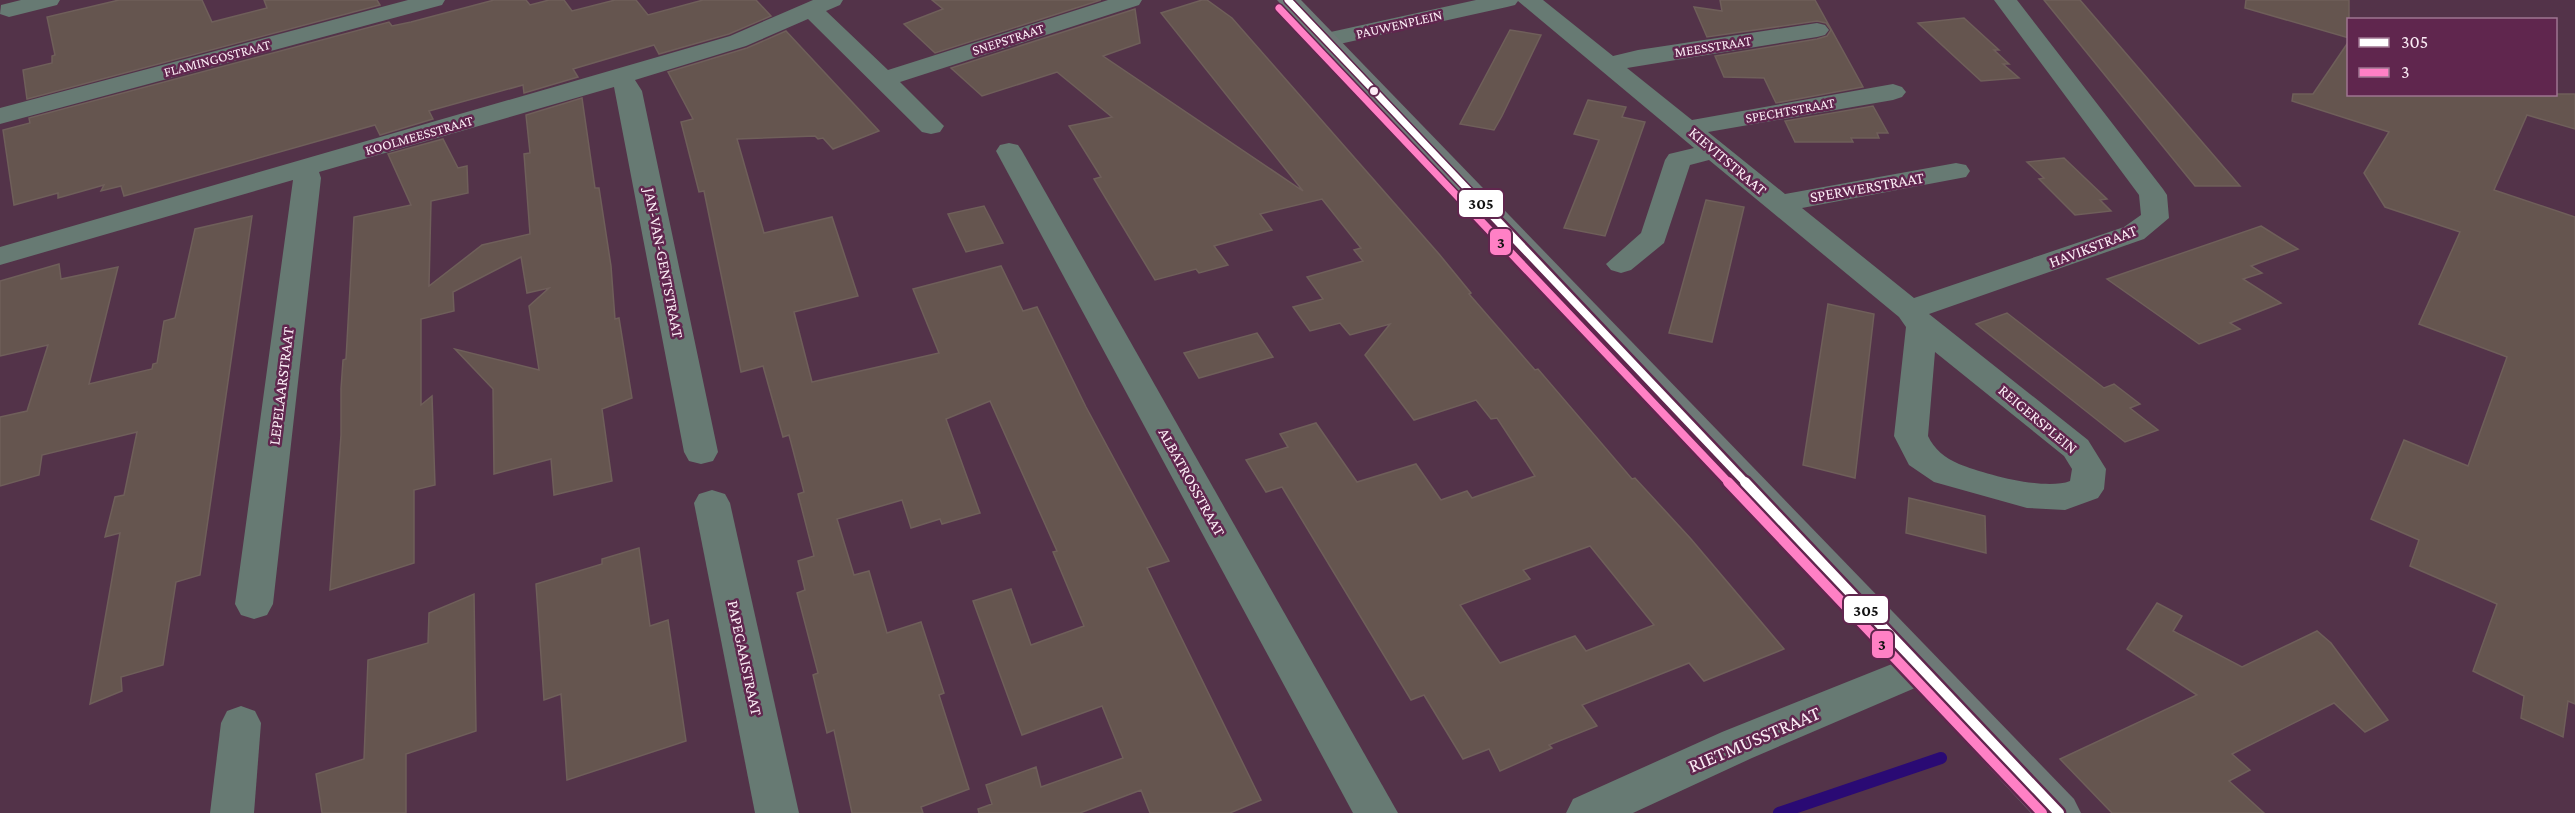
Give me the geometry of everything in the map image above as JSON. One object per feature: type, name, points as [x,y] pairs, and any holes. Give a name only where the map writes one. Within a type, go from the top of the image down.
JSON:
[{"type":"main road","points":[[1288,0],[2059,813]]},
{"type":"street","points":[[6,9],[50,0]]},
{"type":"street","name":"FLAMINGOSTRAAT","points":[[0,116],[434,0]]},
{"type":"street","name":"SNEPSTRAAT","points":[[884,79],[1131,0]]},
{"type":"street","name":"PAUWENPLEIN","points":[[1326,40],[1507,0]]},
{"type":"street","name":"KIEVITSTRAAT","points":[[1529,0],[1688,128],[1916,318]]},
{"type":"street","name":"HAVIKSTRAAT","points":[[1916,318],[2134,234],[2155,218],[2153,195],[2005,0]]},
{"type":"street","points":[[821,4],[884,79],[931,126]]},
{"type":"street","name":"KOOLMEESSTRAAT","points":[[0,256],[738,41],[821,4]]},
{"type":"street","name":"MEESSTRAAT","points":[[1610,65],[1638,57],[1817,30]]},
{"type":"street","name":"JAN-VAN-GENTSTRAAT","points":[[620,77],[629,91],[701,452]]},
{"type":"street","name":"SPECHTSTRAAT","points":[[1688,128],[1893,92]]},
{"type":"street","name":"ALBATROSSTRAAT","points":[[1009,151],[1376,813]]},
{"type":"street","points":[[1621,264],[1654,237],[1678,160],[1715,151]]},
{"type":"street","name":"LEPELAARSTRAAT","points":[[254,604],[307,178],[304,168]]},
{"type":"street","name":"SPERWERSTRAAT","points":[[1779,204],[1956,171]]},
{"type":"street","name":"REIGERSPLEIN","points":[[1916,318],[2076,448],[2090,469],[2086,489],[2066,497],[2027,495],[1946,473],[1921,456],[1911,436],[1916,318]]},
{"type":"street","name":"PAPEGAAISTRAAT","points":[[712,503],[777,813]]},
{"type":"street","name":"RIETMUSSTRAAT","points":[[1588,813],[1737,745],[1922,668]]},
{"type":"street","points":[[232,813],[241,723]]},
{"type":"building","points":[[119,0],[202,0],[212,22],[267,8],[264,0],[377,0],[380,5],[27,99],[23,70],[52,63],[52,56],[55,55],[47,17]]},
{"type":"building","points":[[494,0],[526,0],[530,5],[549,0],[564,0],[572,11],[615,0],[636,0],[648,15],[703,0],[756,0],[771,16],[729,34],[659,54],[654,45],[573,69],[578,77],[524,93],[523,85],[429,111],[433,119],[380,135],[375,125],[124,196],[121,186],[101,191],[104,185],[58,198],[58,193],[14,205],[3,130],[30,123],[29,118],[389,22],[392,26]]},
{"type":"building","points":[[932,0],[1101,0],[935,53],[904,24],[943,9]]},
{"type":"building","points":[[1207,0],[1232,18],[1439,254],[1471,293],[1469,294],[1535,370],[1538,369],[1632,479],[1635,478],[1691,539],[1784,649],[1704,681],[1689,663],[1582,705],[1597,726],[1549,745],[1552,748],[1500,771],[1489,749],[1463,759],[1424,695],[1411,700],[1282,487],[1266,492],[1246,460],[1288,447],[1280,434],[1316,423],[1357,482],[1416,464],[1441,500],[1467,491],[1472,498],[1535,476],[1497,418],[1491,419],[1476,400],[1414,420],[1365,355],[1390,324],[1350,335],[1340,323],[1310,331],[1293,307],[1323,299],[1307,277],[1363,261],[1354,250],[1361,248],[1322,199],[1260,214],[1272,230],[1214,246],[1228,265],[1199,273],[1196,269],[1155,280],[1094,179],[1101,177],[1069,126],[1112,117],[1057,72],[982,96],[951,68],[1135,9],[1140,43],[1103,56],[1303,191],[1161,13]],"holes":[[[1590,546],[1654,625],[1586,651],[1575,636],[1500,663],[1460,605],[1530,579],[1523,570]]]},
{"type":"building","points":[[1720,0],[1815,0],[1863,87],[1776,103],[1764,78],[1724,77],[1715,56],[1817,39],[1827,36],[1831,30],[1826,23],[1817,21],[1707,37],[1694,7],[1722,11]]},
{"type":"building","points":[[2044,0],[2080,0],[2240,186],[2195,186]]},
{"type":"building","points":[[2246,0],[2349,0],[2347,37],[2245,8]]},
{"type":"building","points":[[1964,18],[1999,50],[1994,50],[2009,64],[2003,64],[2019,78],[1981,81],[1918,23]]},
{"type":"building","points":[[1510,30],[1541,35],[1502,116],[1494,130],[1460,124]]},
{"type":"building","points":[[786,31],[879,131],[833,149],[823,138],[818,139],[815,136],[737,139],[764,233],[832,217],[858,296],[794,312],[812,382],[939,353],[913,289],[1001,266],[1023,311],[1037,307],[1086,407],[1169,561],[1147,568],[1261,800],[1230,813],[1150,813],[1141,790],[1080,813],[979,813],[978,809],[992,804],[986,785],[1036,767],[1041,787],[1123,758],[1102,706],[1022,735],[973,601],[1011,589],[1031,645],[1084,626],[1053,552],[1057,551],[990,401],[946,419],[980,513],[942,524],[940,519],[911,528],[902,500],[837,519],[854,575],[869,571],[887,633],[921,622],[944,693],[939,695],[969,789],[921,807],[923,813],[852,813],[834,730],[827,733],[813,675],[818,673],[797,593],[805,590],[798,561],[814,556],[798,494],[804,492],[789,435],[783,437],[763,366],[741,372],[704,191],[699,192],[681,122],[693,119],[668,72],[747,48]]},
{"type":"building","points":[[2347,44],[2347,96],[2557,96],[2557,94],[2575,94],[2575,129],[2527,115],[2494,190],[2575,217],[2575,704],[2568,701],[2563,737],[2521,718],[2524,696],[2473,671],[2497,604],[2410,566],[2419,540],[2371,519],[2404,440],[2468,466],[2507,357],[2419,324],[2460,232],[2385,207],[2364,173],[2389,132],[2292,101],[2293,94],[2313,94]]},
{"type":"building","points":[[582,98],[595,188],[599,188],[611,266],[615,319],[619,318],[632,398],[602,409],[612,481],[554,495],[551,459],[494,474],[493,389],[455,349],[539,370],[529,306],[549,288],[527,293],[521,257],[453,292],[454,311],[421,319],[421,405],[432,396],[435,485],[414,490],[414,563],[330,590],[341,435],[341,389],[343,360],[346,359],[354,217],[411,205],[388,154],[443,139],[458,168],[467,166],[468,193],[431,201],[429,286],[482,245],[530,234],[524,154],[530,153],[526,115]]},
{"type":"building","points":[[1588,100],[1626,107],[1622,117],[1645,122],[1605,236],[1564,228],[1599,140],[1574,134]]},
{"type":"building","points":[[1873,106],[1888,133],[1877,133],[1879,138],[1851,138],[1853,142],[1795,142],[1785,121]]},
{"type":"building","points":[[2064,158],[2107,199],[2100,200],[2111,211],[2075,215],[2039,179],[2044,178],[2027,162]]},
{"type":"building","points":[[1706,200],[1744,207],[1712,342],[1669,333]]},
{"type":"building","points":[[984,206],[1003,243],[966,252],[948,214]]},
{"type":"building","points":[[252,216],[200,575],[176,582],[163,665],[121,677],[122,691],[90,704],[120,533],[105,537],[115,497],[124,495],[137,432],[42,455],[39,475],[0,486],[0,417],[27,411],[48,345],[0,356],[0,281],[59,264],[61,279],[118,267],[89,384],[152,369],[153,364],[157,363],[164,321],[175,318],[195,229]]},
{"type":"building","points":[[2261,226],[2298,249],[2251,266],[2262,273],[2243,279],[2281,303],[2230,323],[2240,329],[2199,344],[2107,279]]},
{"type":"building","points":[[1828,304],[1874,314],[1855,478],[1803,465]]},
{"type":"building","points":[[2007,313],[2104,388],[2114,384],[2140,404],[2130,408],[2158,430],[2125,442],[1976,324]]},
{"type":"building","points":[[1257,333],[1273,357],[1199,378],[1184,353]]},
{"type":"building","points":[[1909,498],[1985,516],[1986,553],[1906,533]]},
{"type":"building","points":[[639,548],[650,626],[668,620],[686,741],[567,780],[561,694],[544,700],[536,584],[602,564],[602,559]]},
{"type":"building","points":[[474,594],[476,731],[406,754],[406,813],[322,813],[316,774],[364,759],[368,660],[428,643],[429,613]]},
{"type":"building","points":[[2157,603],[2182,616],[2173,631],[2242,667],[2317,631],[2331,643],[2388,720],[2365,732],[2334,703],[2232,754],[2250,770],[2229,781],[2264,813],[2112,813],[2060,759],[2197,695],[2127,649]]},
{"type":"waterway","points":[[1779,813],[1941,758]]},
{"type":"transit line","name":"305","points":[[1288,0],[2059,813]]},
{"type":"transit line","name":"3","points":[[1279,8],[2042,813]]}]
